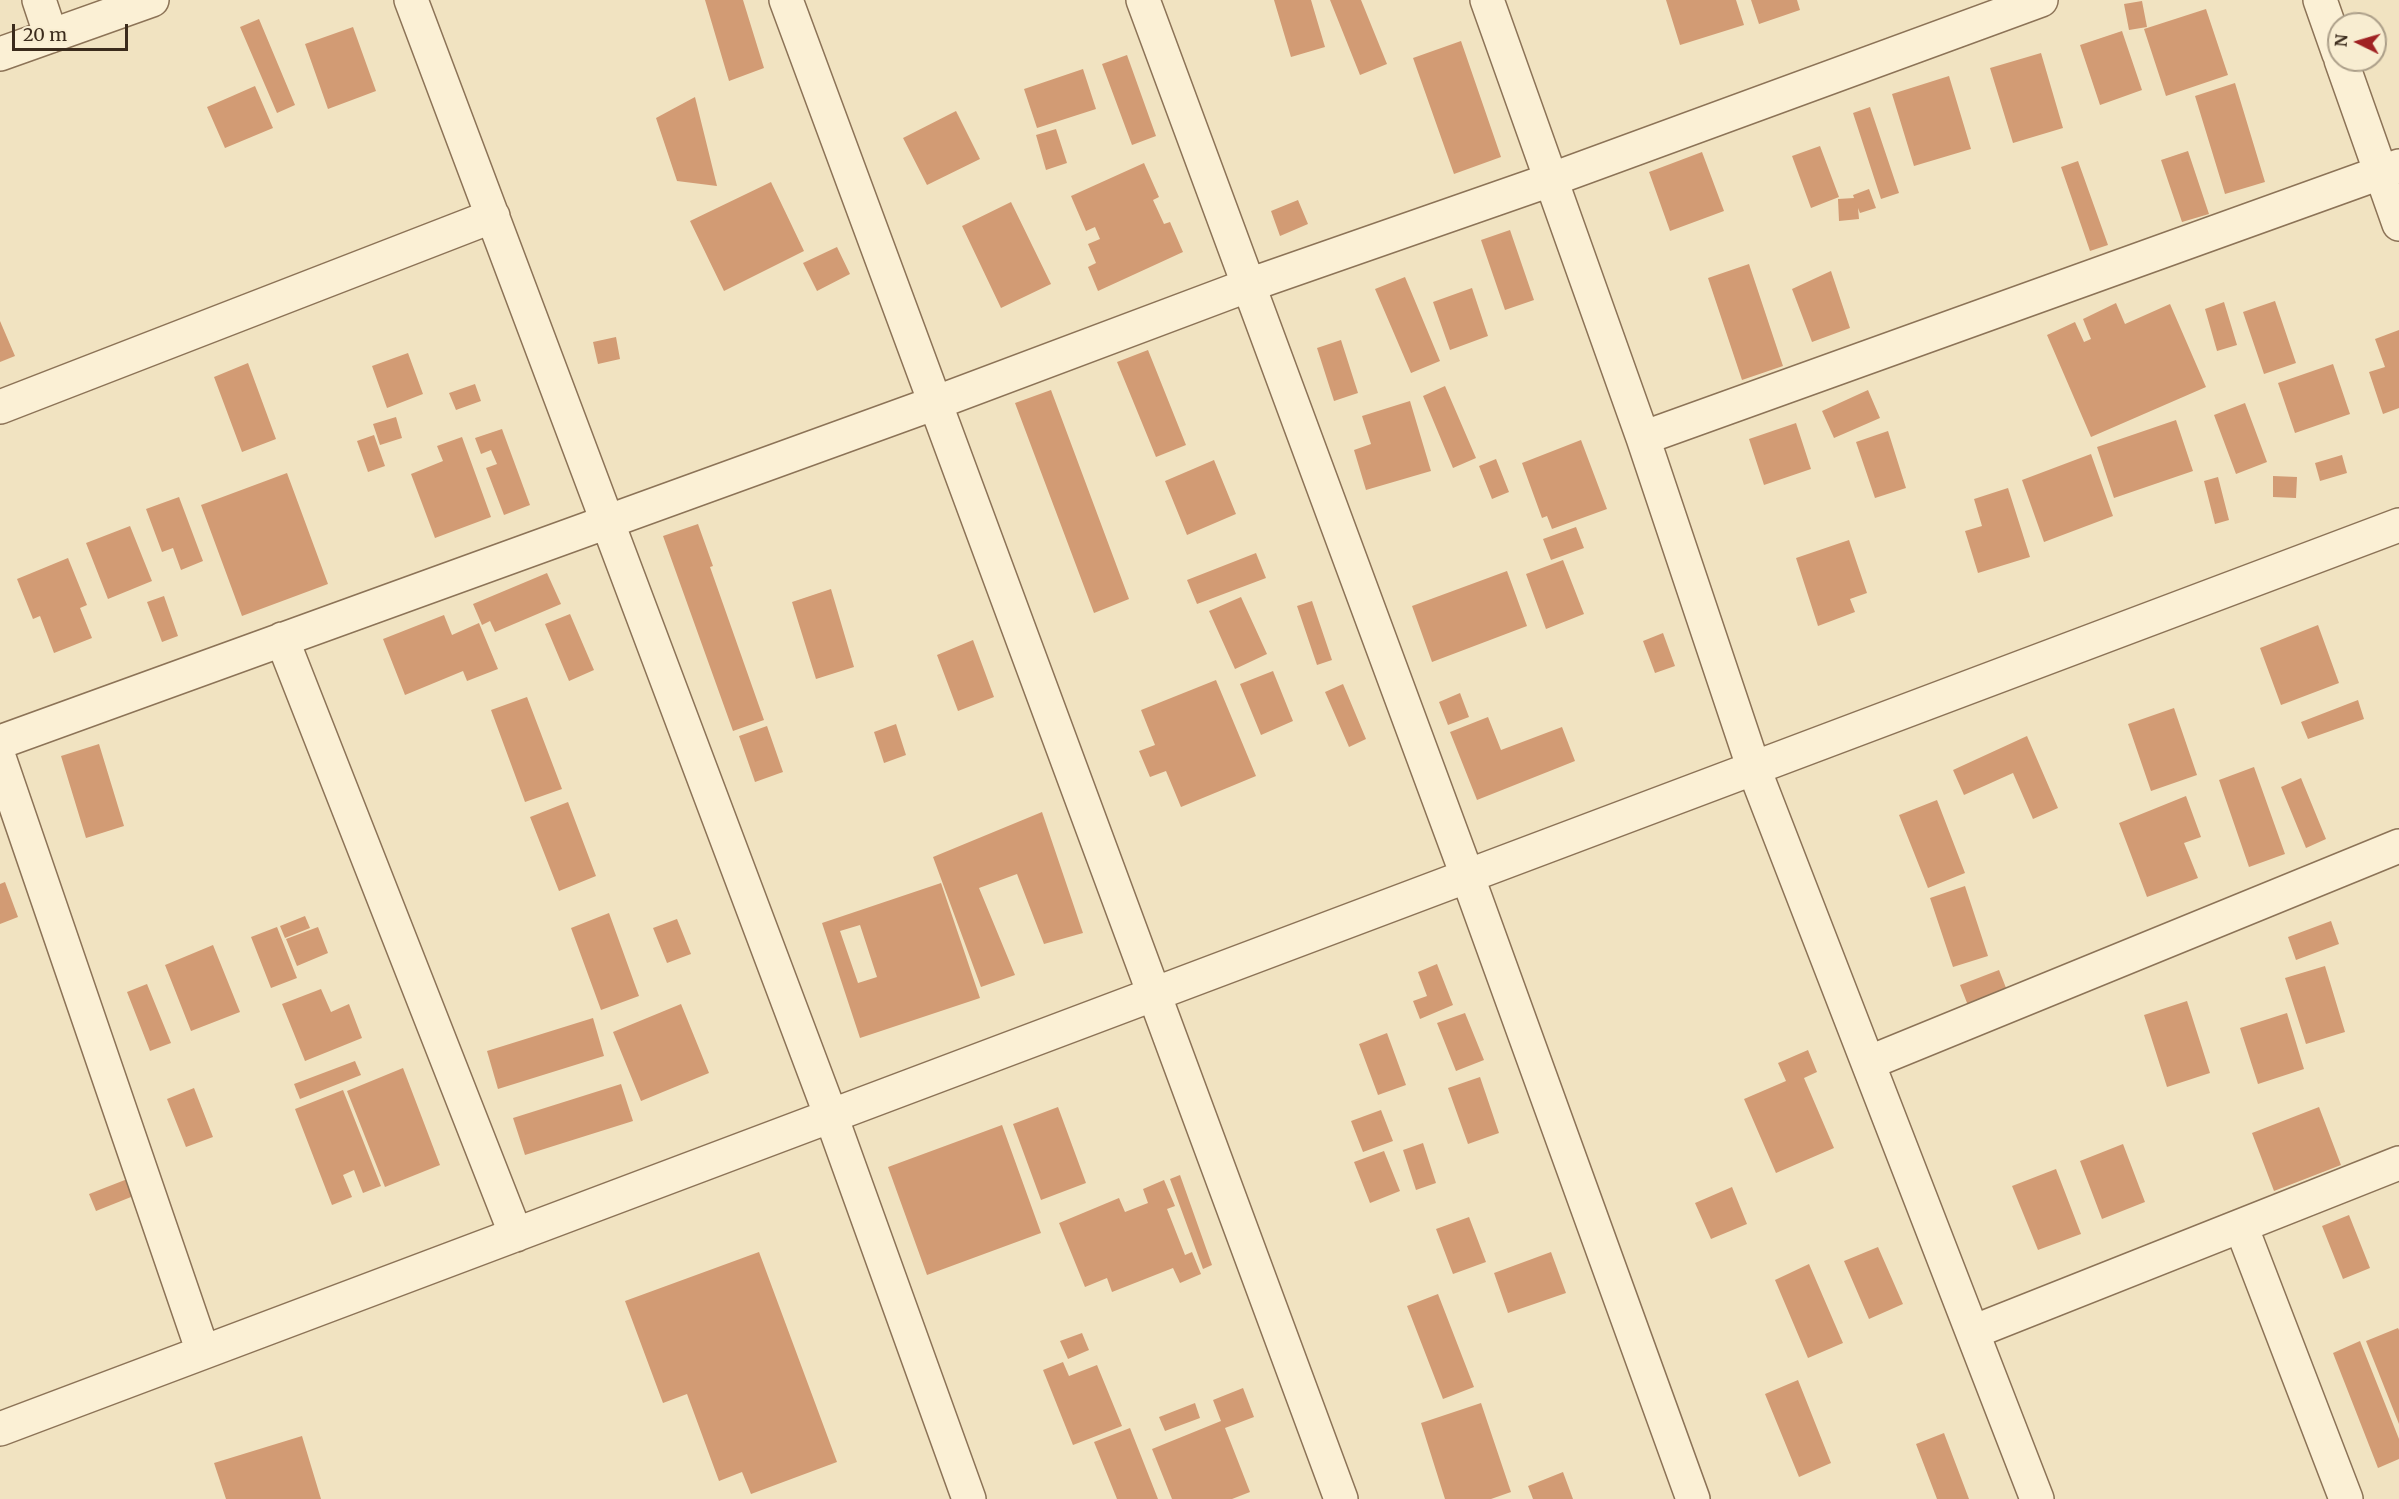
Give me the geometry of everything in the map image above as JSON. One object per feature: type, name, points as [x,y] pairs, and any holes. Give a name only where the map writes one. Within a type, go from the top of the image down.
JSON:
[{"type":"street","points":[[39,0],[51,36]]},
{"type":"street","points":[[0,54],[152,0]]},
{"type":"street","points":[[411,0],[831,1116],[969,1499]]},
{"type":"street","points":[[786,0],[1341,1499]]},
{"type":"street","points":[[1143,0],[1467,875],[1693,1499]]},
{"type":"street","points":[[1487,0],[1643,438],[1754,769],[1973,1332],[2026,1492]]},
{"type":"street","points":[[0,742],[935,403],[1249,285],[1550,180],[2041,0]]},
{"type":"street","points":[[2320,0],[2327,20]]},
{"type":"street","points":[[2346,72],[2390,169],[2399,224]]},
{"type":"street","points":[[1643,438],[2390,169]]},
{"type":"street","points":[[0,407],[493,216]]},
{"type":"street","points":[[0,1429],[2399,525]]},
{"type":"street","points":[[282,639],[516,1235]]},
{"type":"street","points":[[0,760],[203,1352]]},
{"type":"street","points":[[1868,1063],[2399,846]]},
{"type":"street","points":[[1973,1332],[2399,1163]]},
{"type":"street","points":[[2241,1226],[2346,1499]]},
{"type":"building","points":[[705,0],[743,0],[764,68],[729,81]]},
{"type":"building","points":[[1274,0],[1311,0],[1325,47],[1291,57]]},
{"type":"building","points":[[1330,0],[1361,0],[1387,64],[1360,75]]},
{"type":"building","points":[[1666,0],[1736,0],[1744,25],[1680,45]]},
{"type":"building","points":[[1751,0],[1797,0],[1800,10],[1759,24]]},
{"type":"building","points":[[2142,1],[2147,27],[2129,30],[2124,4]]},
{"type":"building","points":[[2206,9],[2228,75],[2166,96],[2144,29]]},
{"type":"building","points":[[259,19],[295,105],[277,113],[240,27]]},
{"type":"building","points":[[353,27],[376,91],[328,109],[305,44]]},
{"type":"building","points":[[2122,31],[2142,90],[2100,105],[2080,45]]},
{"type":"building","points":[[1461,41],[1501,157],[1454,174],[1413,58]]},
{"type":"building","points":[[2041,53],[2063,128],[2013,143],[1990,68]]},
{"type":"building","points":[[1127,55],[1156,136],[1132,145],[1102,64]]},
{"type":"building","points":[[1083,69],[1096,109],[1037,128],[1024,89]]},
{"type":"building","points":[[1949,76],[1971,149],[1914,166],[1892,94]]},
{"type":"building","points":[[2235,83],[2265,182],[2225,194],[2195,96]]},
{"type":"building","points":[[255,86],[273,128],[225,148],[207,107]]},
{"type":"building","points":[[695,97],[717,186],[677,181],[656,118]]},
{"type":"building","points":[[1870,107],[1899,193],[1881,199],[1853,113]]},
{"type":"building","points":[[956,111],[980,159],[927,185],[903,138]]},
{"type":"building","points":[[1056,129],[1067,163],[1046,170],[1036,135]]},
{"type":"building","points":[[1820,146],[1839,197],[1811,208],[1792,156]]},
{"type":"building","points":[[2188,151],[2209,214],[2182,222],[2161,160]]},
{"type":"building","points":[[1702,152],[1724,211],[1670,231],[1649,172]]},
{"type":"building","points":[[2078,161],[2108,245],[2090,251],[2061,167]]},
{"type":"building","points":[[1144,163],[1159,197],[1153,200],[1164,224],[1170,222],[1183,252],[1098,291],[1088,267],[1096,263],[1088,244],[1100,239],[1095,227],[1086,231],[1071,196]]},
{"type":"building","points":[[771,182],[804,251],[724,291],[690,221]]},
{"type":"building","points":[[1869,189],[1876,208],[1860,213],[1858,208],[1859,219],[1839,221],[1838,199],[1854,198],[1853,195]]},
{"type":"building","points":[[1298,200],[1308,224],[1280,236],[1271,211]]},
{"type":"building","points":[[1011,202],[1051,284],[1001,308],[962,226]]},
{"type":"building","points":[[1510,230],[1534,300],[1505,310],[1481,240]]},
{"type":"building","points":[[837,247],[850,274],[817,291],[803,263]]},
{"type":"building","points":[[1749,264],[1783,366],[1742,380],[1708,278]]},
{"type":"building","points":[[1831,271],[1850,328],[1812,342],[1792,289]]},
{"type":"building","points":[[1405,277],[1440,361],[1411,373],[1375,289]]},
{"type":"building","points":[[1472,288],[1488,336],[1450,350],[1433,302]]},
{"type":"building","points":[[2275,301],[2296,363],[2264,374],[2243,312]]},
{"type":"building","points":[[2224,302],[2237,345],[2217,351],[2205,309]]},
{"type":"building","points":[[2116,303],[2125,324],[2170,304],[2206,387],[2091,437],[2047,335],[2075,322],[2084,342],[2091,339],[2083,319]]},
{"type":"building","points":[[0,321],[15,356],[0,362]]},
{"type":"building","points":[[2399,330],[2399,408],[2383,414],[2369,372],[2385,367],[2375,339]]},
{"type":"building","points":[[616,337],[620,359],[598,364],[593,342]]},
{"type":"building","points":[[1341,340],[1358,393],[1334,401],[1317,348]]},
{"type":"building","points":[[1148,350],[1186,445],[1156,457],[1117,362]]},
{"type":"building","points":[[408,353],[423,394],[387,408],[372,366]]},
{"type":"building","points":[[248,363],[276,439],[242,452],[214,377]]},
{"type":"building","points":[[2333,364],[2350,414],[2295,433],[2278,383]]},
{"type":"building","points":[[475,384],[481,401],[456,410],[449,393]]},
{"type":"building","points":[[1445,386],[1476,458],[1453,468],[1423,396]]},
{"type":"building","points":[[1051,390],[1129,599],[1094,613],[1015,403]]},
{"type":"building","points":[[1868,390],[1880,418],[1834,438],[1822,411]]},
{"type":"building","points":[[1410,401],[1431,471],[1366,490],[1354,450],[1371,444],[1362,416]]},
{"type":"building","points":[[2245,403],[2267,462],[2236,474],[2214,415]]},
{"type":"building","points":[[396,417],[402,438],[380,445],[373,424]]},
{"type":"building","points":[[2176,420],[2193,471],[2114,498],[2097,447]]},
{"type":"building","points":[[1796,423],[1811,469],[1764,485],[1749,439]]},
{"type":"building","points":[[502,429],[530,505],[504,515],[486,468],[497,464],[491,450],[481,454],[475,438]]},
{"type":"building","points":[[1888,431],[1906,488],[1875,498],[1856,442]]},
{"type":"building","points":[[374,435],[385,466],[368,472],[357,441]]},
{"type":"building","points":[[462,437],[491,517],[435,538],[411,474],[443,461],[437,446]]},
{"type":"building","points":[[1581,440],[1607,509],[1552,529],[1547,516],[1542,518],[1522,463]]},
{"type":"building","points":[[2091,454],[2113,516],[2044,542],[2022,480]]},
{"type":"building","points":[[2342,455],[2347,473],[2320,481],[2315,463]]},
{"type":"building","points":[[1496,459],[1509,492],[1492,499],[1479,466]]},
{"type":"building","points":[[1214,460],[1236,514],[1187,535],[1165,481]]},
{"type":"building","points":[[287,473],[328,584],[242,616],[201,505]]},
{"type":"building","points":[[2273,476],[2297,477],[2296,498],[2273,497]]},
{"type":"building","points":[[2218,477],[2229,520],[2215,524],[2204,481]]},
{"type":"building","points":[[2008,488],[2030,557],[1978,573],[1965,531],[1982,526],[1974,499]]},
{"type":"building","points":[[179,497],[203,561],[181,570],[173,548],[162,552],[146,509]]},
{"type":"building","points":[[698,524],[713,566],[710,567],[764,720],[733,731],[663,536]]},
{"type":"building","points":[[130,526],[152,581],[108,599],[86,543]]},
{"type":"building","points":[[1576,527],[1584,548],[1551,560],[1543,539]]},
{"type":"building","points":[[1849,540],[1867,593],[1850,599],[1855,612],[1818,626],[1796,558]]},
{"type":"building","points":[[1256,553],[1266,578],[1197,604],[1187,580]]},
{"type":"building","points":[[68,558],[87,605],[80,608],[92,638],[54,653],[40,616],[33,619],[17,579]]},
{"type":"building","points":[[1563,560],[1584,614],[1546,629],[1526,574]]},
{"type":"building","points":[[1507,571],[1527,626],[1432,662],[1412,606]]},
{"type":"building","points":[[547,573],[561,604],[495,632],[490,621],[482,625],[473,604]]},
{"type":"building","points":[[831,589],[854,667],[816,679],[792,602]]},
{"type":"building","points":[[164,596],[178,636],[162,642],[147,602]]},
{"type":"building","points":[[1241,597],[1267,654],[1235,669],[1209,611]]},
{"type":"building","points":[[1312,601],[1332,660],[1317,665],[1297,606]]},
{"type":"building","points":[[570,614],[594,670],[569,681],[545,624]]},
{"type":"building","points":[[444,615],[452,635],[479,623],[498,669],[467,681],[463,671],[405,695],[383,639]]},
{"type":"building","points":[[2318,625],[2339,683],[2281,705],[2260,648]]},
{"type":"building","points":[[1663,633],[1675,666],[1655,673],[1643,641]]},
{"type":"building","points":[[973,640],[994,697],[958,711],[937,655]]},
{"type":"building","points":[[1273,671],[1293,721],[1261,735],[1240,684]]},
{"type":"building","points":[[1216,680],[1256,776],[1181,807],[1166,771],[1150,777],[1139,751],[1155,745],[1141,710]]},
{"type":"building","points":[[1343,684],[1366,739],[1349,747],[1325,692]]},
{"type":"building","points":[[1460,693],[1469,717],[1448,725],[1439,702]]},
{"type":"building","points":[[527,697],[562,789],[525,802],[491,710]]},
{"type":"building","points":[[2358,700],[2364,719],[2308,739],[2301,722]]},
{"type":"building","points":[[2174,708],[2197,775],[2151,791],[2128,724]]},
{"type":"building","points":[[1488,717],[1501,750],[1562,727],[1575,761],[1477,800],[1450,732]]},
{"type":"building","points":[[896,724],[906,755],[884,763],[874,732]]},
{"type":"building","points":[[767,726],[783,772],[755,782],[739,736]]},
{"type":"building","points":[[2027,736],[2058,808],[2033,819],[2013,773],[1964,795],[1953,770]]},
{"type":"building","points":[[99,744],[124,826],[86,838],[61,756]]},
{"type":"building","points":[[2254,767],[2285,854],[2249,867],[2219,780]]},
{"type":"building","points":[[2301,778],[2326,839],[2306,848],[2281,787]]},
{"type":"building","points":[[2186,796],[2201,837],[2184,843],[2198,878],[2147,897],[2119,823]]},
{"type":"building","points":[[1937,800],[1965,873],[1928,888],[1899,815]]},
{"type":"building","points":[[568,802],[596,876],[559,891],[530,817]]},
{"type":"building","points":[[1042,812],[1083,933],[1044,944],[1017,874],[979,888],[1015,975],[981,987],[933,857]]},
{"type":"building","points":[[5,882],[18,917],[0,924],[0,884]]},
{"type":"building","points":[[941,883],[980,998],[860,1038],[822,923]],"holes":[[[860,925],[877,977],[858,983],[840,931]]]},
{"type":"building","points":[[1965,886],[1988,956],[1953,967],[1930,898]]},
{"type":"building","points":[[609,913],[639,996],[601,1010],[571,928]]},
{"type":"building","points":[[305,916],[310,928],[285,938],[280,926]]},
{"type":"building","points":[[677,919],[691,954],[667,963],[653,928]]},
{"type":"building","points":[[2331,921],[2339,944],[2296,960],[2288,937]]},
{"type":"building","points":[[277,927],[297,978],[271,988],[251,937]]},
{"type":"building","points":[[318,927],[328,953],[297,966],[286,939]]},
{"type":"building","points":[[213,945],[240,1012],[191,1031],[165,965]]},
{"type":"building","points":[[1437,964],[1453,1005],[1420,1019],[1413,1001],[1427,996],[1418,972]]},
{"type":"building","points":[[2325,966],[2345,1032],[2306,1044],[2285,978]]},
{"type":"building","points":[[1999,970],[2008,993],[1969,1008],[1960,985]]},
{"type":"building","points":[[147,984],[171,1043],[150,1051],[127,992]]},
{"type":"building","points":[[321,989],[331,1012],[349,1004],[362,1038],[305,1061],[282,1004]]},
{"type":"building","points":[[2187,1001],[2210,1073],[2167,1087],[2144,1015]]},
{"type":"building","points":[[681,1004],[709,1073],[641,1101],[613,1032]]},
{"type":"building","points":[[1465,1013],[1484,1060],[1456,1071],[1437,1023]]},
{"type":"building","points":[[2287,1013],[2304,1069],[2258,1084],[2240,1028]]},
{"type":"building","points":[[593,1018],[604,1056],[498,1089],[487,1051]]},
{"type":"building","points":[[1387,1033],[1406,1085],[1378,1095],[1359,1044]]},
{"type":"building","points":[[1808,1050],[1817,1072],[1804,1078],[1834,1148],[1776,1173],[1744,1099],[1786,1081],[1778,1063]]},
{"type":"building","points":[[355,1061],[361,1075],[300,1099],[294,1084]]},
{"type":"building","points":[[403,1068],[440,1165],[385,1187],[347,1091]]},
{"type":"building","points":[[1480,1077],[1499,1133],[1468,1144],[1448,1088]]},
{"type":"building","points":[[621,1084],[633,1121],[525,1155],[513,1118]]},
{"type":"building","points":[[194,1088],[213,1137],[186,1147],[167,1099]]},
{"type":"building","points":[[343,1090],[381,1186],[363,1193],[354,1170],[343,1175],[352,1197],[332,1205],[295,1109]]},
{"type":"building","points":[[1058,1107],[1086,1183],[1041,1200],[1013,1124]]},
{"type":"building","points":[[2319,1107],[2341,1165],[2274,1191],[2252,1133]]},
{"type":"building","points":[[1381,1110],[1393,1141],[1363,1152],[1351,1121]]},
{"type":"building","points":[[1002,1125],[1041,1233],[927,1275],[888,1167]]},
{"type":"building","points":[[1423,1143],[1436,1183],[1416,1190],[1403,1150]]},
{"type":"building","points":[[2123,1144],[2145,1202],[2102,1219],[2080,1161]]},
{"type":"building","points":[[1384,1151],[1400,1191],[1370,1203],[1354,1162]]},
{"type":"building","points":[[2056,1169],[2081,1234],[2038,1250],[2012,1186]]},
{"type":"building","points":[[1180,1175],[1212,1265],[1203,1269],[1170,1179]]},
{"type":"building","points":[[130,1178],[136,1195],[96,1211],[89,1194]]},
{"type":"building","points":[[1164,1180],[1175,1206],[1167,1209],[1185,1255],[1192,1252],[1201,1274],[1180,1283],[1173,1268],[1112,1292],[1107,1278],[1085,1287],[1059,1223],[1119,1198],[1125,1212],[1148,1203],[1143,1189]]},
{"type":"building","points":[[1732,1187],[1747,1224],[1711,1239],[1695,1203]]},
{"type":"building","points":[[2349,1215],[2370,1268],[2343,1279],[2322,1226]]},
{"type":"building","points":[[1469,1217],[1486,1262],[1453,1274],[1436,1229]]},
{"type":"building","points":[[1878,1247],[1903,1304],[1869,1319],[1844,1261]]},
{"type":"building","points":[[759,1252],[837,1462],[751,1494],[742,1472],[719,1481],[687,1394],[663,1403],[625,1301]]},
{"type":"building","points":[[1551,1252],[1566,1293],[1508,1313],[1494,1273]]},
{"type":"building","points":[[1809,1264],[1843,1343],[1808,1358],[1775,1280]]},
{"type":"building","points":[[1438,1294],[1474,1387],[1443,1399],[1407,1306]]},
{"type":"building","points":[[2398,1328],[2399,1330],[2399,1424],[2366,1341]]},
{"type":"building","points":[[1082,1333],[1089,1350],[1068,1359],[1060,1341]]},
{"type":"building","points":[[2360,1341],[2399,1439],[2399,1459],[2378,1468],[2333,1353]]},
{"type":"building","points":[[1063,1362],[1069,1376],[1097,1365],[1122,1426],[1073,1445],[1043,1370]]},
{"type":"building","points":[[1798,1380],[1831,1463],[1799,1477],[1765,1394]]},
{"type":"building","points":[[1243,1388],[1254,1417],[1225,1428],[1250,1492],[1232,1499],[1172,1499],[1152,1449],[1221,1421],[1213,1400]]},
{"type":"building","points":[[1195,1403],[1200,1418],[1165,1431],[1159,1417]]},
{"type":"building","points":[[1481,1403],[1511,1492],[1491,1499],[1445,1499],[1421,1423]]},
{"type":"building","points":[[1130,1428],[1158,1499],[1117,1499],[1094,1442]]},
{"type":"building","points":[[1944,1433],[1969,1499],[1937,1499],[1916,1444]]},
{"type":"building","points":[[302,1436],[321,1499],[226,1499],[214,1463]]},
{"type":"building","points":[[1563,1472],[1573,1499],[1533,1499],[1528,1486]]}]
